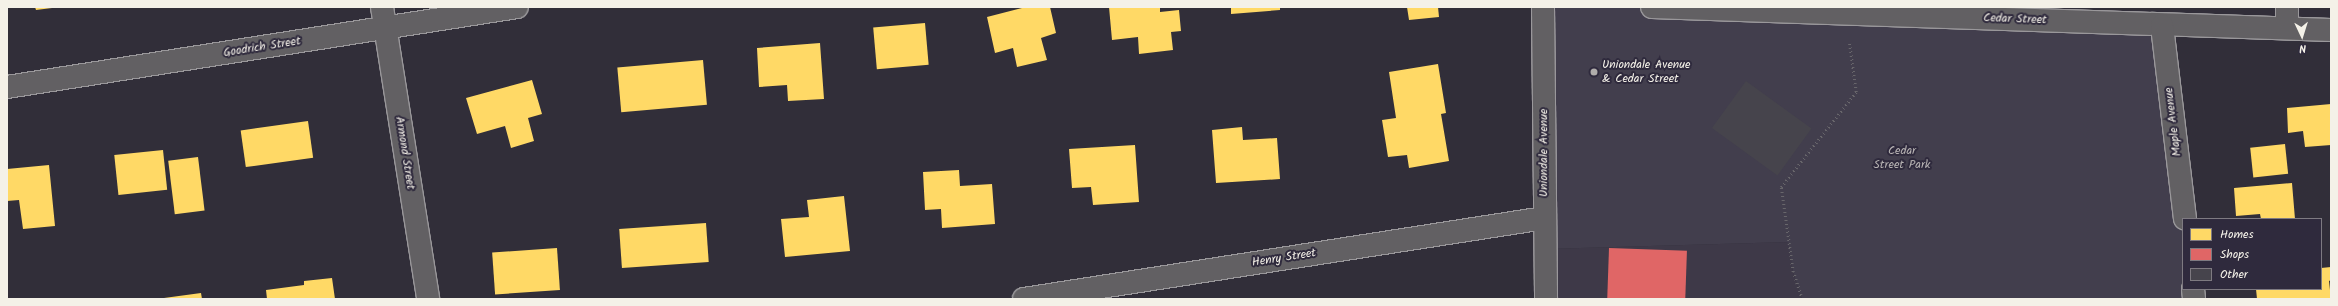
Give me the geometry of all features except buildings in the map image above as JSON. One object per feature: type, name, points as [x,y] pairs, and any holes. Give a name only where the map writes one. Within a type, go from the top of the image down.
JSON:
[{"type":"street","name":"Goodrich Street","points":[[7,87],[384,17],[517,7]]},
{"type":"street","name":"Uniondale Avenue","points":[[1543,7],[1546,299]]},
{"type":"street","name":"Cedar Street","points":[[1652,7],[1845,13],[1919,11],[2162,26],[2287,18],[2331,30]]},
{"type":"street","name":"Armond Street","points":[[384,17],[428,299]]},
{"type":"street","name":"Maple Avenue","points":[[2162,26],[2185,218]]},
{"type":"street","name":"Henry Street","points":[[1024,299],[1544,218]]},
{"type":"path","points":[[1802,299],[1793,272],[1781,187],[1856,92],[1845,13]]},
{"type":"shaded area","points":[[1789,242],[1793,272],[1802,299],[1546,299],[1545,249]]},
{"type":"green space","name":"Cedar Street Park","points":[[1543,7],[1639,7],[2162,26],[2183,218],[2182,290],[2184,290],[2194,299],[1802,299],[1793,272],[1788,242],[1545,249]]},
{"type":"place","name":"Uniondale Avenue & Cedar Street","points":[[1594,72]]}]
